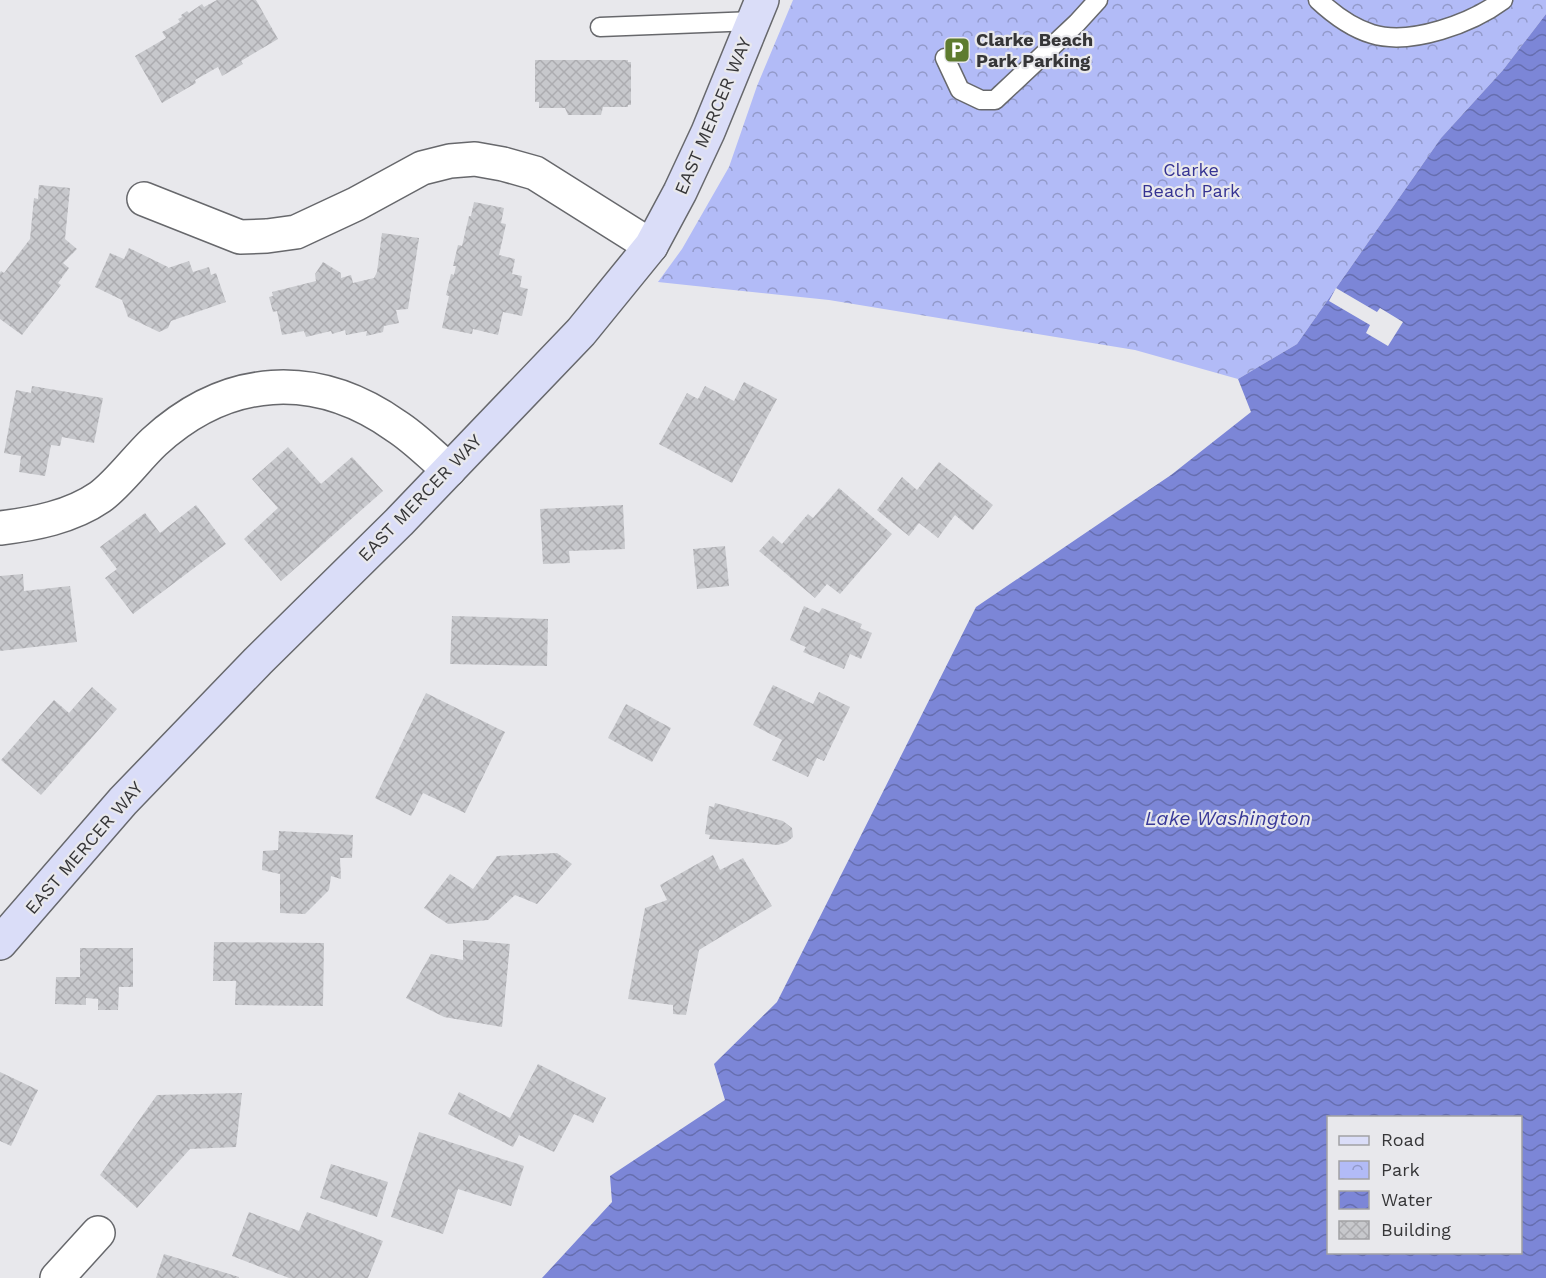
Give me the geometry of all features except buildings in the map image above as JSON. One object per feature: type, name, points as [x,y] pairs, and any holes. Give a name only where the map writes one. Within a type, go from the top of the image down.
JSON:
[{"type":"street","name":"EAST MERCER WAY","points":[[0,943],[123,801],[258,661],[399,522],[581,332],[651,246],[681,192],[758,10]]},
{"type":"street","points":[[144,200],[240,237],[267,236],[296,232],[356,204],[422,168],[450,161],[475,159],[535,173],[651,246]]},
{"type":"street","points":[[0,528],[50,519],[75,510],[100,496],[154,442],[187,415],[229,395],[267,387],[301,387],[327,393],[361,406],[396,425],[449,470]]},
{"type":"street","points":[[57,1278],[98,1233]]},
{"type":"lane","points":[[945,58],[960,90],[981,100],[995,100],[1077,23],[1098,0]]},
{"type":"lane","points":[[1318,0],[1335,15],[1372,34],[1400,37],[1423,34],[1459,24],[1503,0]]},
{"type":"lane","points":[[600,27],[758,10]]},
{"type":"green space","name":"Clarke Beach Park","points":[[793,0],[1546,0],[1546,14],[1503,70],[1441,138],[1297,344],[1238,379],[1135,350],[829,300],[658,282],[682,249],[729,167],[757,86]]},
{"type":"water","name":"Lake Washington","points":[[1546,14],[1546,1278],[542,1278],[612,1202],[610,1176],[725,1100],[714,1064],[777,1002],[976,607],[1171,475],[1251,412],[1238,379],[1297,344],[1441,138],[1503,70]]},
{"type":"pier","points":[[1336,288],[1377,312],[1380,308],[1403,322],[1388,346],[1366,333],[1370,325],[1329,301]]},
{"type":"place","name":"Clarke Beach Park Parking","points":[[957,50]]}]
